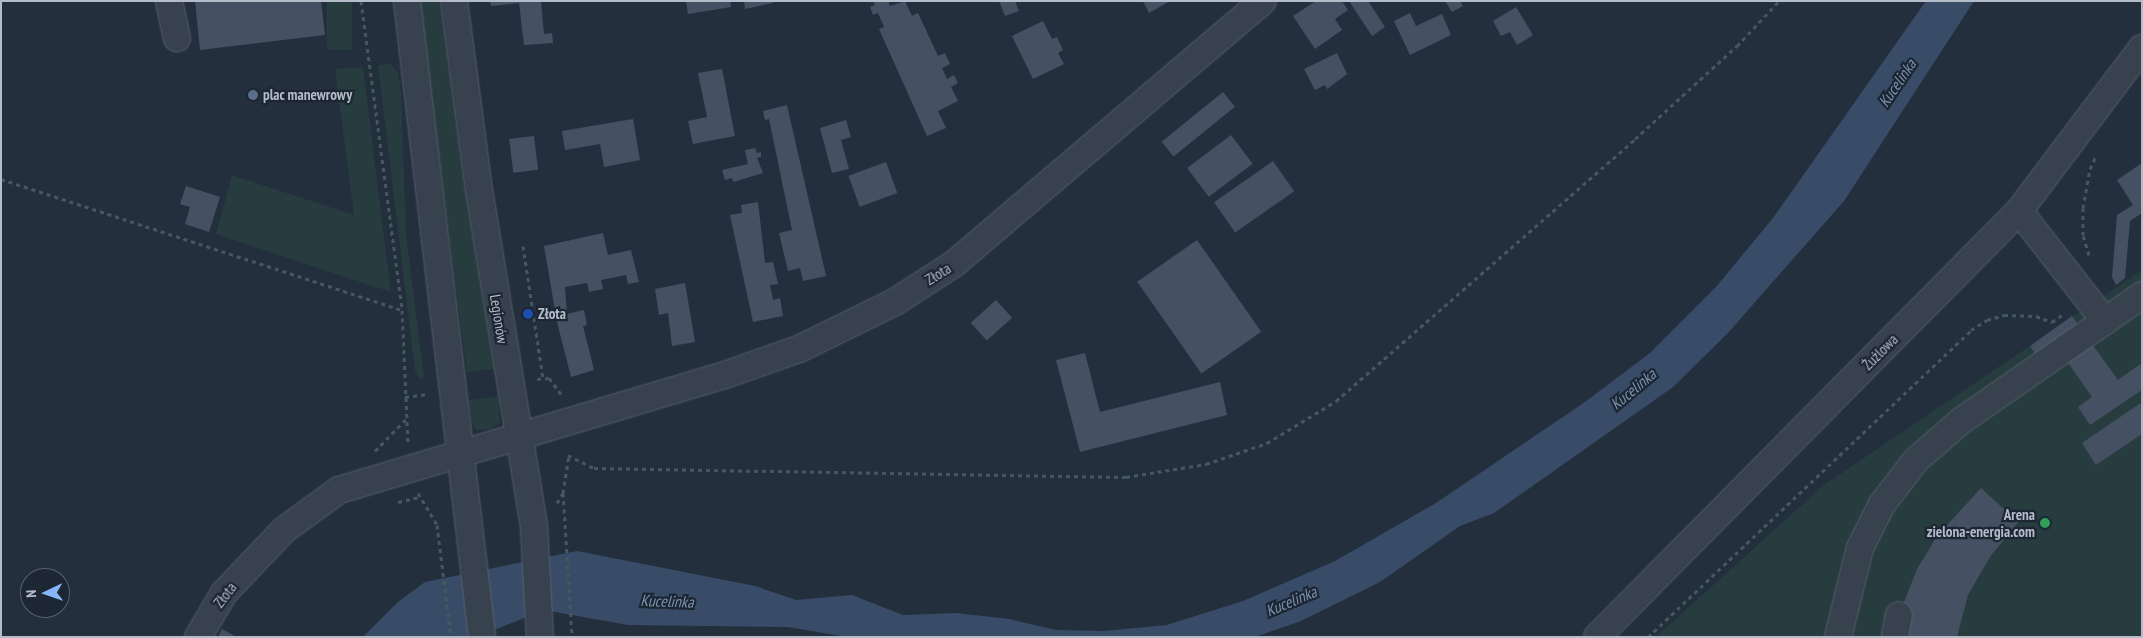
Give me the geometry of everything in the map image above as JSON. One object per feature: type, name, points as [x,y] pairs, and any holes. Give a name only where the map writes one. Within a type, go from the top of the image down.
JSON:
[{"type":"street","points":[[169,1],[177,38]]},
{"type":"street","points":[[406,1],[472,537],[482,637]]},
{"type":"street","name":"Legionów","points":[[454,1],[480,194],[534,528],[540,637]]},
{"type":"street","name":"Złota","points":[[198,637],[224,593],[284,530],[339,490],[518,437],[799,349],[895,302],[955,263],[1263,1]]},
{"type":"street","name":"Żużlowa","points":[[1597,637],[2019,211],[2142,48]]},
{"type":"street","points":[[2019,211],[2087,296],[2105,322]]},
{"type":"street","points":[[1838,637],[1860,548],[1882,504],[1916,460],[1960,421],[2142,295]]},
{"type":"path","points":[[361,1],[402,310],[409,450]]},
{"type":"path","points":[[568,455],[594,468],[1126,477],[1206,464],[1267,443],[1336,402],[1737,46],[1780,1]]},
{"type":"path","points":[[2091,262],[2083,235],[2083,208],[2090,169],[2098,152]]},
{"type":"path","points":[[1,179],[402,310]]},
{"type":"path","points":[[523,246],[543,379]]},
{"type":"path","points":[[1648,637],[1971,330],[1987,320],[2004,316],[2036,316],[2052,322],[2087,296]]},
{"type":"path","points":[[535,380],[549,378],[557,385],[564,398]]},
{"type":"path","points":[[405,397],[427,394]]},
{"type":"path","points":[[569,450],[563,493],[572,637]]},
{"type":"path","points":[[555,506],[563,493]]},
{"type":"path","points":[[419,498],[437,525],[451,637]]},
{"type":"green space","points":[[327,1],[352,1],[352,50],[327,50]]},
{"type":"green space","points":[[419,1],[439,1],[464,187],[494,369],[467,372]]},
{"type":"green space","points":[[391,64],[398,73],[401,90],[406,234],[424,377],[420,379],[415,371],[378,65]]},
{"type":"green space","points":[[363,67],[391,292],[216,234],[232,175],[354,215],[335,69]]},
{"type":"green space","points":[[2142,270],[2142,637],[1656,637],[1824,485]]},
{"type":"green space","points":[[498,397],[500,423],[490,429],[476,430],[471,422],[469,400]]},
{"type":"water","name":"Kucelinka","points":[[1926,1],[1974,1],[1844,201],[1727,334],[1673,387],[1494,513],[1460,526],[1380,582],[1301,621],[1255,637],[847,637],[788,627],[628,625],[544,610],[499,628],[466,636],[363,637],[398,602],[425,582],[577,551],[755,586],[796,600],[852,595],[903,615],[956,613],[1009,619],[1056,630],[1104,631],[1167,625],[1243,601],[1335,561],[1436,503],[1585,402],[1650,353],[1716,287],[1773,218]]},
{"type":"building","points":[[195,1],[321,1],[325,35],[200,50]]},
{"type":"building","points":[[490,1],[541,1],[544,34],[552,33],[553,43],[524,45],[519,3],[491,6]]},
{"type":"building","points":[[686,1],[730,1],[731,7],[688,14]]},
{"type":"building","points":[[744,1],[772,1],[773,3],[745,9]]},
{"type":"building","points":[[873,1],[888,1],[890,6],[905,1],[912,16],[918,13],[938,56],[945,53],[950,64],[942,68],[947,79],[954,75],[958,83],[951,87],[958,101],[938,111],[946,128],[927,136],[879,29],[884,27],[878,13],[873,15],[870,7],[875,5]]},
{"type":"building","points":[[999,1],[1015,1],[1019,11],[1005,16]]},
{"type":"building","points":[[1143,1],[1170,1],[1149,13]]},
{"type":"building","points":[[1316,1],[1342,1],[1348,10],[1335,19],[1342,30],[1315,49],[1293,16]]},
{"type":"building","points":[[1349,1],[1368,1],[1385,27],[1372,36]]},
{"type":"building","points":[[1445,1],[1460,1],[1463,6],[1452,12]]},
{"type":"building","points":[[1516,7],[1533,35],[1517,45],[1510,32],[1501,36],[1493,21]]},
{"type":"building","points":[[1410,13],[1416,26],[1442,14],[1451,35],[1410,55],[1394,21]]},
{"type":"building","points":[[1043,21],[1052,39],[1057,37],[1063,50],[1058,53],[1064,64],[1033,79],[1012,36]]},
{"type":"building","points":[[1337,53],[1347,74],[1327,89],[1325,85],[1315,90],[1304,69]]},
{"type":"building","points":[[722,69],[735,136],[693,144],[688,121],[707,117],[698,73]]},
{"type":"building","points":[[1223,92],[1235,107],[1174,156],[1162,142]]},
{"type":"building","points":[[787,105],[826,276],[803,281],[800,268],[788,271],[779,233],[792,230],[769,119],[765,120],[763,111]]},
{"type":"building","points":[[633,119],[640,160],[604,167],[600,144],[565,150],[562,131]]},
{"type":"building","points":[[846,120],[851,137],[841,140],[849,169],[832,173],[820,128]]},
{"type":"building","points":[[1231,135],[1253,164],[1209,197],[1187,168]]},
{"type":"building","points":[[534,136],[538,170],[513,173],[509,139]]},
{"type":"building","points":[[755,148],[757,153],[761,152],[761,157],[757,158],[763,173],[733,182],[732,178],[725,180],[722,170],[748,164],[745,150]]},
{"type":"building","points":[[1273,161],[1294,191],[1235,233],[1214,202]]},
{"type":"building","points":[[886,162],[897,193],[860,207],[848,176]]},
{"type":"building","points":[[2142,163],[2142,213],[2130,221],[2125,278],[2116,285],[2112,277],[2117,215],[2133,205],[2117,180]]},
{"type":"building","points":[[186,186],[220,197],[209,232],[185,224],[190,207],[180,204]]},
{"type":"building","points":[[758,202],[765,263],[773,262],[778,284],[770,285],[773,300],[780,298],[783,316],[753,322],[730,215],[742,213],[741,205]]},
{"type":"building","points":[[603,233],[608,255],[631,250],[639,282],[628,284],[626,275],[601,280],[603,289],[589,292],[587,283],[565,287],[567,314],[584,310],[587,325],[583,326],[594,370],[571,377],[557,322],[544,246]]},
{"type":"building","points":[[1197,240],[1261,332],[1201,374],[1137,282]]},
{"type":"building","points":[[685,283],[695,342],[672,346],[668,313],[659,315],[655,289]]},
{"type":"building","points":[[996,300],[1012,318],[987,341],[971,323]]},
{"type":"building","points":[[2072,316],[2118,380],[2142,363],[2142,390],[2090,425],[2078,407],[2092,397],[2060,351],[2042,364],[2030,346]]},
{"type":"building","points":[[1085,353],[1100,412],[1220,382],[1227,415],[1080,452],[1056,360]]},
{"type":"building","points":[[2142,402],[2142,434],[2096,465],[2082,443]]},
{"type":"building","points":[[1981,488],[2018,522],[1990,557],[1968,595],[1957,637],[1895,637],[1899,615],[1917,569],[1937,536]]},
{"type":"building","points":[[222,629],[237,637],[218,637]]},
{"type":"place","name":"plac manewrowy","points":[[253,95]]},
{"type":"place","name":"Złota","points":[[528,314]]},
{"type":"place","name":"Arena zielona-energia.com","points":[[2045,523]]}]
